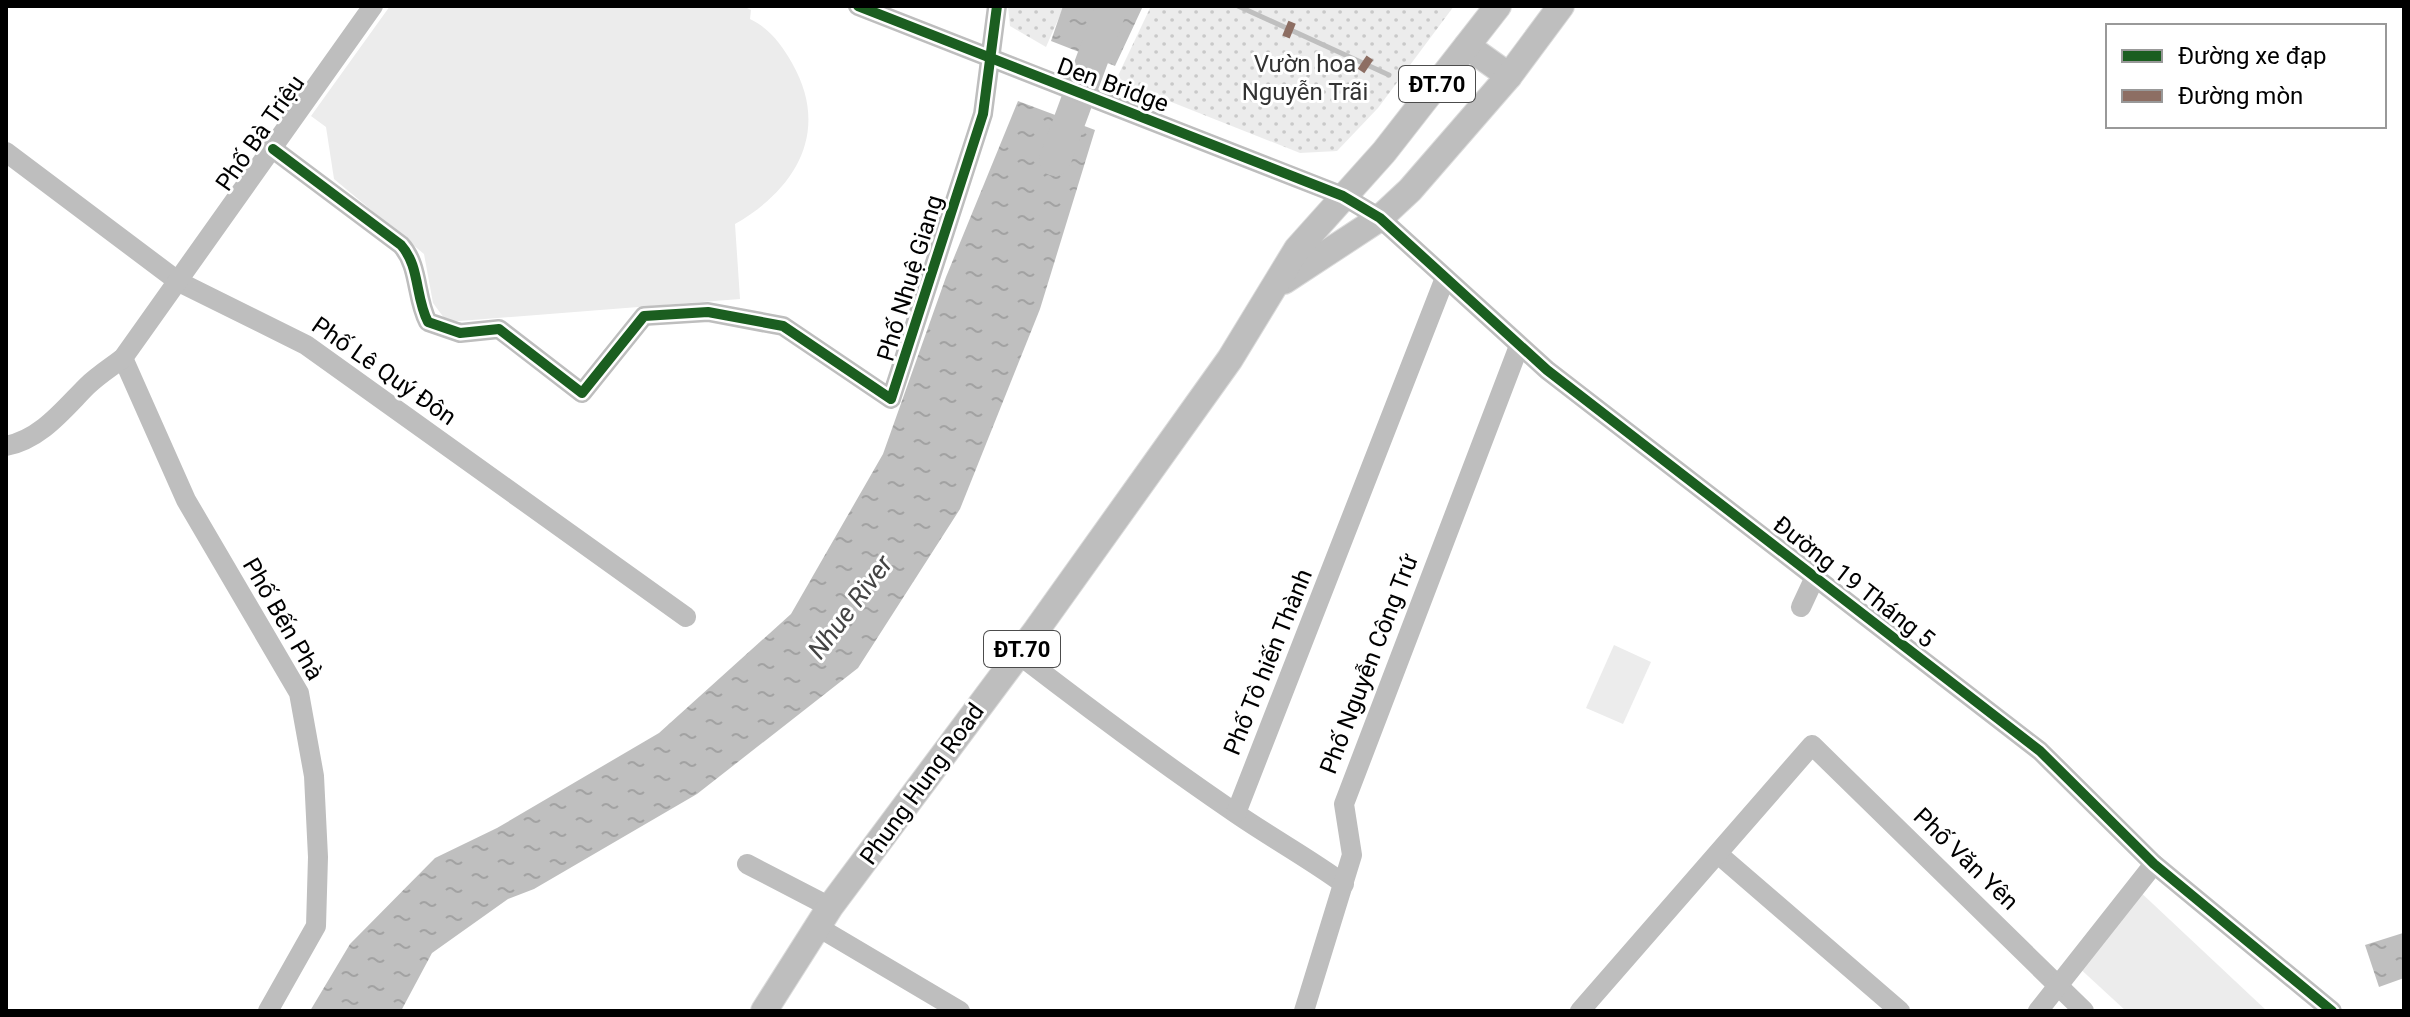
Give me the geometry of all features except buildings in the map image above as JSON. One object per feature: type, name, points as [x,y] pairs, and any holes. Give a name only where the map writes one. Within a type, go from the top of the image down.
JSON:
[{"type":"main road","name":"Phung Hung Road","points":[[764,1011],[824,917],[1230,359],[1278,285],[1297,249],[1384,152],[1498,6]]},
{"type":"main road","name":"Phung Hung Road","points":[[1278,285],[1330,247],[1380,218],[1410,190],[1509,76],[1561,6]]},
{"type":"main road","points":[[1467,46],[1509,76]]},
{"type":"street","name":"Phố Bà Triệu","points":[[6,446],[17,444],[57,419],[89,384],[123,358],[373,6]]},
{"type":"street","name":"Den Bridge","points":[[858,6],[1343,196]]},
{"type":"street","name":"Phố Nhuệ Giang","points":[[273,149],[411,255],[420,307],[428,322],[460,333],[499,329],[582,393],[644,316],[708,312],[783,326],[891,399],[983,114],[997,6]]},
{"type":"street","name":"Phố Lê Quý Đôn","points":[[6,152],[179,282],[306,345],[686,617]]},
{"type":"street","name":"Đường 19 Tháng 5","points":[[1343,196],[1380,218],[1519,346],[2040,751],[2154,864],[2332,1011]]},
{"type":"street","name":"Phố Tô hiến Thành","points":[[1236,813],[1445,278]]},
{"type":"street","name":"Phố Nguyễn Công Trứ","points":[[1304,1011],[1352,855],[1344,804],[1519,346]]},
{"type":"street","name":"Phố Bến Phà","points":[[123,358],[186,500],[299,693],[314,776],[318,857],[316,926],[268,1011]]},
{"type":"street","points":[[1801,607],[1815,577]]},
{"type":"street","points":[[1018,654],[1147,752],[1236,813],[1296,848],[1344,884]]},
{"type":"street","name":"Phố Văn Yên","points":[[1718,854],[1812,745],[2084,1011]]},
{"type":"street","points":[[1580,1011],[1718,854],[1900,1011]]},
{"type":"street","points":[[747,864],[960,1011]]},
{"type":"street","points":[[2038,1011],[2154,864]]},
{"type":"green space","points":[[390,6],[743,6],[751,10],[750,19],[774,38],[792,63],[803,88],[808,112],[807,135],[801,156],[790,176],[757,210],[735,224],[740,299],[447,322],[433,303],[424,254],[334,179],[326,127],[311,116]]},
{"type":"green space","points":[[1008,6],[1064,6],[1046,47],[1010,26]]},
{"type":"green space","name":"Vườn hoa Nguyễn Trãi","points":[[1151,6],[1454,6],[1378,108],[1337,151],[1300,153],[1116,80]]},
{"type":"green space","points":[[1614,645],[1651,662],[1623,724],[1586,708]]},
{"type":"green space","points":[[2137,889],[2267,1011],[2126,1011],[2075,964]]},
{"type":"water","points":[[1063,6],[1143,6],[1115,66],[1051,41]]},
{"type":"water","points":[[1018,101],[1095,130],[1040,309],[960,509],[858,668],[697,794],[534,889],[508,899],[432,953],[401,1011],[310,1011],[350,944],[435,858],[497,828],[659,733],[791,614],[883,454],[946,277]]},
{"type":"water","points":[[2403,933],[2404,978],[2379,987],[2365,945]]},
{"type":"waterway","name":"Nhue River","points":[[1055,160],[1112,6]]},
{"type":"waterway","points":[[1238,6],[1389,75]]},
{"type":"marked path","points":[[1286,37],[1293,20]]},
{"type":"marked path","points":[[1361,71],[1371,56]]},
{"type":"cycle path","points":[[858,6],[1343,196],[1380,218],[1547,370],[2040,751],[2154,864],[2332,1011]]},
{"type":"cycle path","points":[[273,149],[401,245],[411,262],[428,322],[460,333],[499,329],[582,393],[644,316],[708,312],[783,326],[891,399],[983,114],[997,6]]}]
